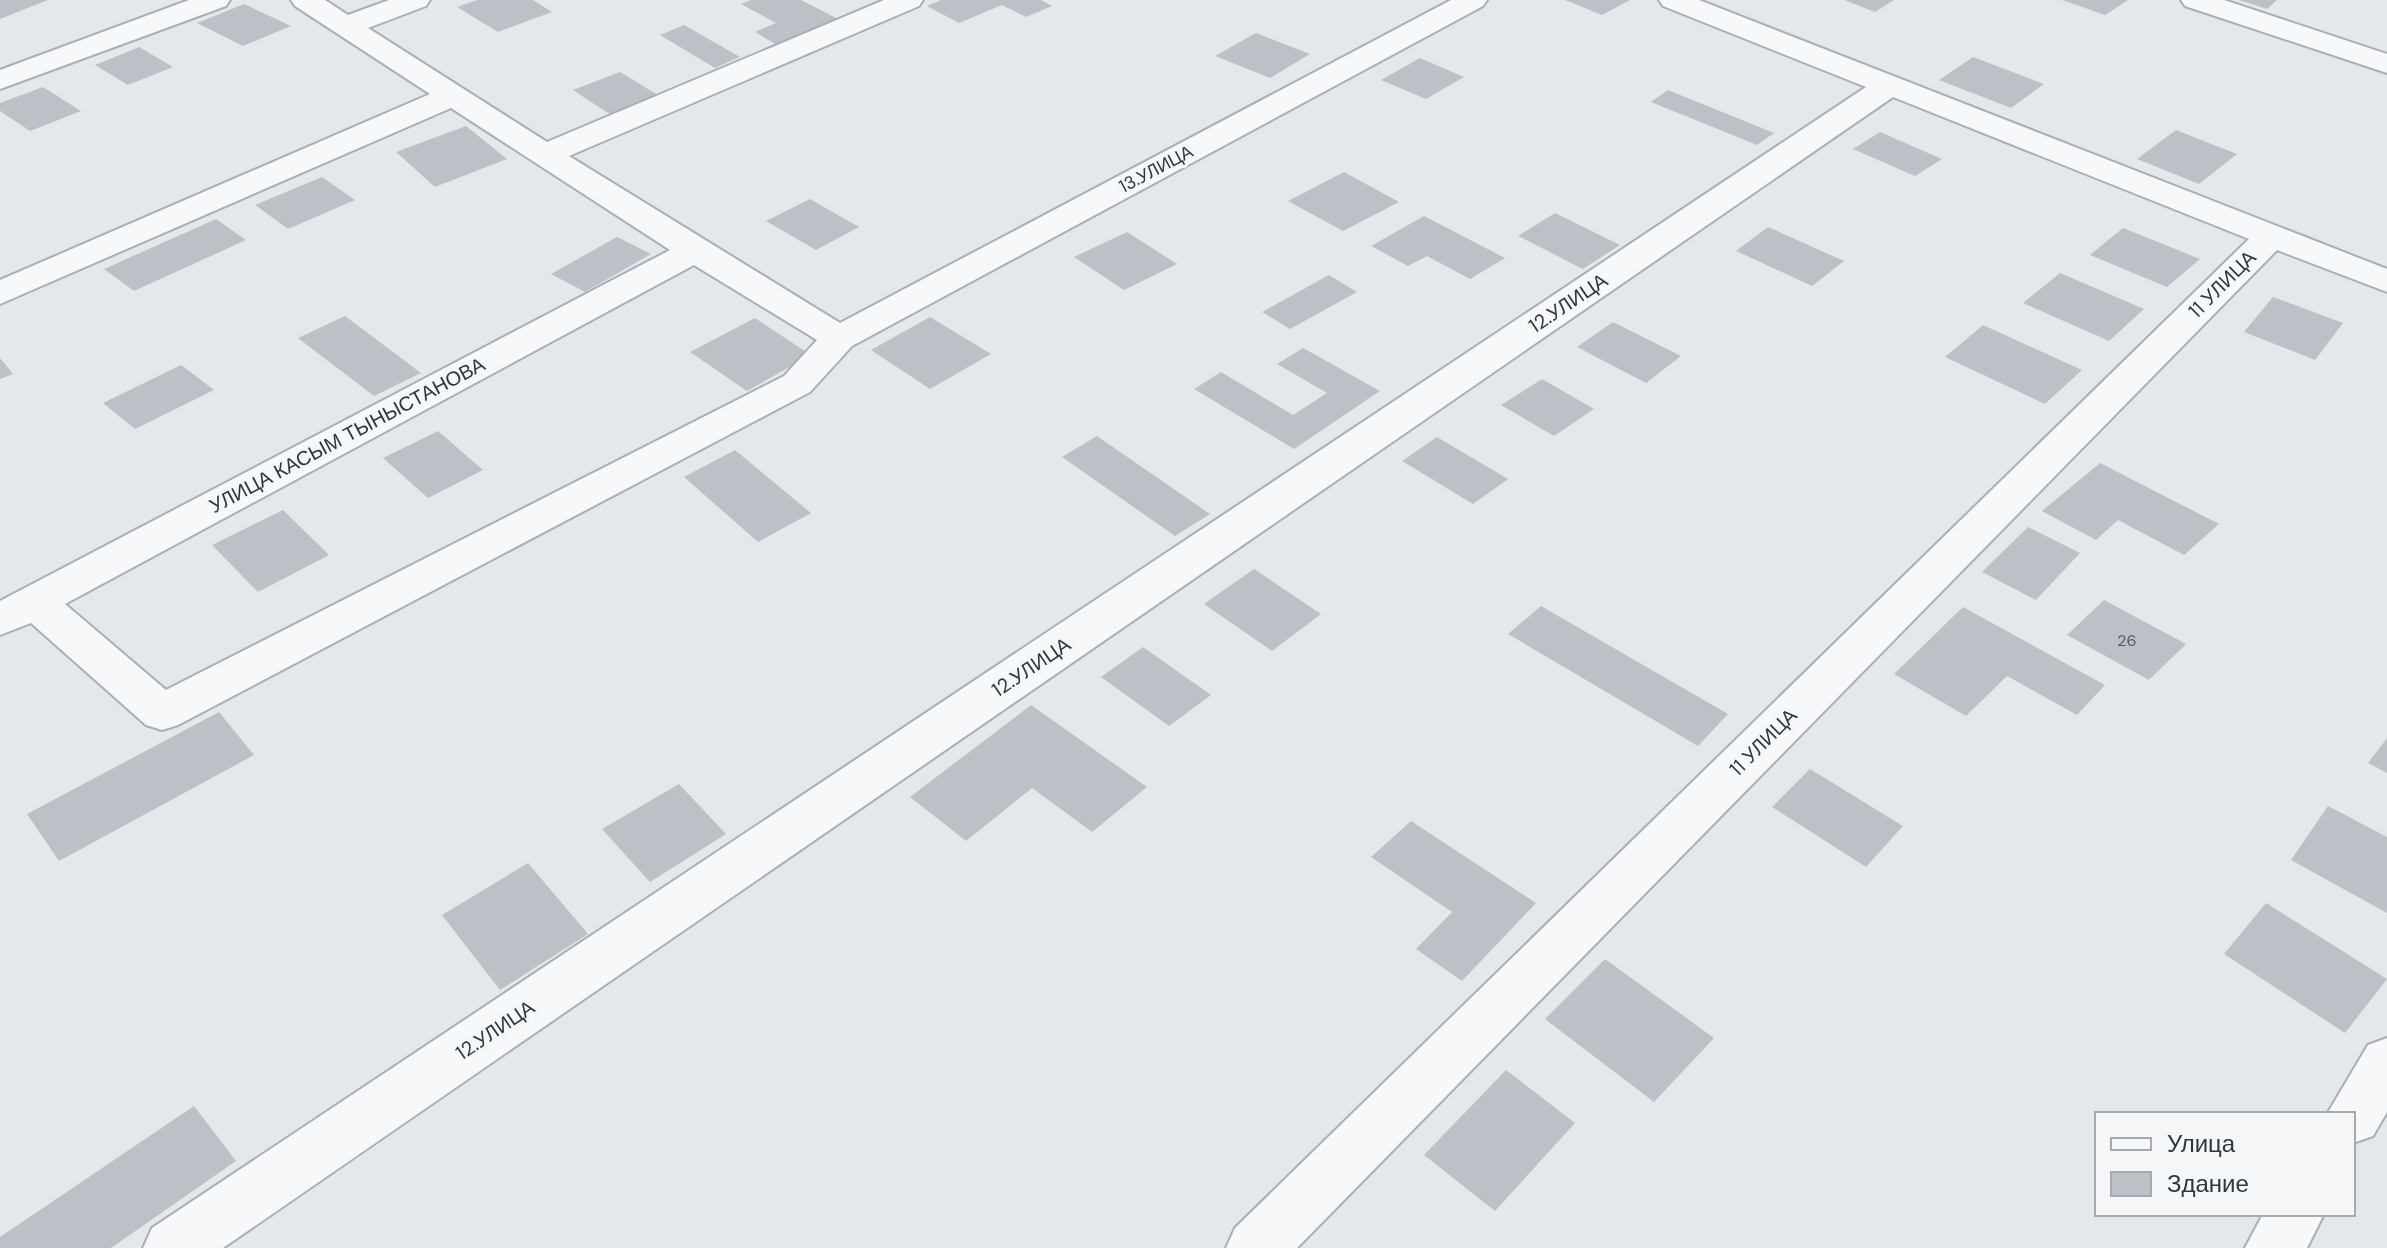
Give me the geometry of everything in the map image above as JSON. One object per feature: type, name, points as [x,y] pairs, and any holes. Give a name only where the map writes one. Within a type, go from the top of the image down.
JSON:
[{"type":"street","points":[[0,80],[216,0]]},
{"type":"street","points":[[305,0],[543,155],[839,338]]},
{"type":"street","points":[[345,26],[416,0]]},
{"type":"street","points":[[543,155],[909,0]]},
{"type":"street","name":"13.УЛИЦА","points":[[17,611],[162,713],[797,384],[839,338],[1473,0]]},
{"type":"street","points":[[1673,0],[2387,281]]},
{"type":"street","points":[[2195,0],[2387,64]]},
{"type":"street","name":"12.УЛИЦА","points":[[173,1248],[1890,85]]},
{"type":"street","points":[[0,293],[451,96]]},
{"type":"street","name":"11 УЛИЦА","points":[[1256,1248],[2271,236]]},
{"type":"street","name":"УЛИЦА КАСЫМ ТЫНЫСТАНОВА","points":[[17,611],[695,251]]},
{"type":"street","points":[[2355,1115],[2387,1062]]},
{"type":"street","points":[[2275,1248],[2294,1216]]},
{"type":"building","points":[[0,0],[48,0],[0,19]]},
{"type":"building","points":[[477,0],[533,0],[552,12],[498,32],[457,7]]},
{"type":"building","points":[[751,0],[801,0],[838,19],[777,45],[755,32],[776,23],[741,4]]},
{"type":"building","points":[[941,0],[1041,0],[1052,6],[1026,17],[1002,5],[959,23],[927,6]]},
{"type":"building","points":[[1565,0],[1630,0],[1602,15]]},
{"type":"building","points":[[1844,0],[1894,0],[1875,12]]},
{"type":"building","points":[[2062,0],[2128,0],[2105,15]]},
{"type":"building","points":[[2239,0],[2277,0],[2267,9]]},
{"type":"building","points":[[244,4],[291,26],[243,46],[197,23]]},
{"type":"building","points":[[684,25],[740,57],[715,68],[660,35]]},
{"type":"building","points":[[1256,33],[1310,54],[1270,78],[1215,56]]},
{"type":"building","points":[[139,47],[173,67],[128,85],[95,65]]},
{"type":"building","points":[[1973,57],[2044,84],[2011,108],[1939,80]]},
{"type":"building","points":[[1420,58],[1464,77],[1426,99],[1381,80]]},
{"type":"building","points":[[620,72],[658,95],[611,115],[573,90]]},
{"type":"building","points":[[43,87],[81,111],[30,131],[0,111],[0,103]]},
{"type":"building","points":[[1668,90],[1774,133],[1757,145],[1651,102]]},
{"type":"building","points":[[466,126],[507,159],[435,187],[396,152]]},
{"type":"building","points":[[2176,130],[2237,154],[2199,184],[2137,159]]},
{"type":"building","points":[[1880,132],[1942,159],[1915,176],[1853,149]]},
{"type":"building","points":[[1344,172],[1399,202],[1343,231],[1288,201]]},
{"type":"building","points":[[322,177],[355,200],[288,229],[255,205]]},
{"type":"building","points":[[810,199],[859,227],[816,250],[766,221]]},
{"type":"building","points":[[1555,213],[1620,245],[1583,269],[1518,236]]},
{"type":"building","points":[[1424,216],[1505,258],[1470,279],[1427,256],[1408,266],[1371,246]]},
{"type":"building","points":[[216,219],[246,240],[134,291],[104,269]]},
{"type":"building","points":[[1768,227],[1844,261],[1812,286],[1736,251]]},
{"type":"building","points":[[2123,228],[2200,259],[2167,287],[2090,255]]},
{"type":"building","points":[[1127,232],[1177,264],[1124,290],[1074,257]]},
{"type":"building","points":[[617,237],[651,254],[585,292],[551,274]]},
{"type":"building","points":[[2060,273],[2144,309],[2109,341],[2023,303]]},
{"type":"building","points":[[1329,275],[1357,292],[1290,329],[1262,312]]},
{"type":"building","points":[[2273,297],[2343,323],[2315,360],[2244,332]]},
{"type":"building","points":[[345,316],[421,373],[374,396],[298,338]]},
{"type":"building","points":[[930,317],[991,354],[930,389],[871,350]]},
{"type":"building","points":[[755,318],[811,355],[747,391],[690,352]]},
{"type":"building","points":[[1613,322],[1681,356],[1646,383],[1577,347]]},
{"type":"building","points":[[1983,325],[2082,370],[2045,404],[1945,357]]},
{"type":"building","points":[[1303,348],[1380,391],[1294,449],[1194,389],[1221,372],[1293,415],[1327,393],[1277,364]]},
{"type":"building","points":[[0,358],[13,374],[0,379]]},
{"type":"building","points":[[181,365],[214,390],[135,429],[103,403]]},
{"type":"building","points":[[1542,379],[1594,409],[1554,436],[1501,405]]},
{"type":"building","points":[[438,431],[483,470],[428,498],[383,458]]},
{"type":"building","points":[[1097,436],[1210,514],[1175,536],[1062,457]]},
{"type":"building","points":[[1437,437],[1508,479],[1473,504],[1402,461]]},
{"type":"building","points":[[735,450],[811,513],[758,542],[684,477]]},
{"type":"building","points":[[2100,463],[2219,524],[2184,555],[2118,520],[2096,540],[2042,511]]},
{"type":"building","points":[[283,510],[329,555],[258,592],[212,545]]},
{"type":"building","points":[[2028,527],[2080,553],[2036,600],[1982,572]]},
{"type":"building","points":[[1254,569],[1321,614],[1272,651],[1204,604]]},
{"type":"building","points":[[2104,600],[2186,644],[2149,680],[2067,635]]},
{"type":"building","points":[[1541,606],[1728,714],[1698,746],[1508,634]]},
{"type":"building","points":[[1963,607],[2105,685],[2077,715],[2007,676],[1966,716],[1894,674]]},
{"type":"building","points":[[1143,647],[1211,695],[1169,726],[1101,677]]},
{"type":"building","points":[[1031,705],[1147,787],[1092,832],[1032,788],[966,841],[910,797]]},
{"type":"building","points":[[219,712],[254,755],[59,861],[27,814]]},
{"type":"building","points":[[2387,738],[2387,773],[2368,763]]},
{"type":"building","points":[[1810,769],[1903,826],[1866,867],[1772,807]]},
{"type":"building","points":[[679,784],[726,834],[650,882],[602,829]]},
{"type":"building","points":[[2328,806],[2387,837],[2387,913],[2291,860]]},
{"type":"building","points":[[1411,821],[1536,903],[1462,981],[1416,949],[1452,912],[1371,857]]},
{"type":"building","points":[[528,863],[588,934],[500,990],[442,915]]},
{"type":"building","points":[[2266,903],[2387,979],[2345,1033],[2224,954]]},
{"type":"building","points":[[1605,959],[1714,1038],[1654,1102],[1545,1019]]},
{"type":"building","points":[[1506,1070],[1575,1123],[1495,1211],[1424,1155]]},
{"type":"building","points":[[194,1106],[236,1161],[111,1248],[0,1248],[0,1237]]}]
